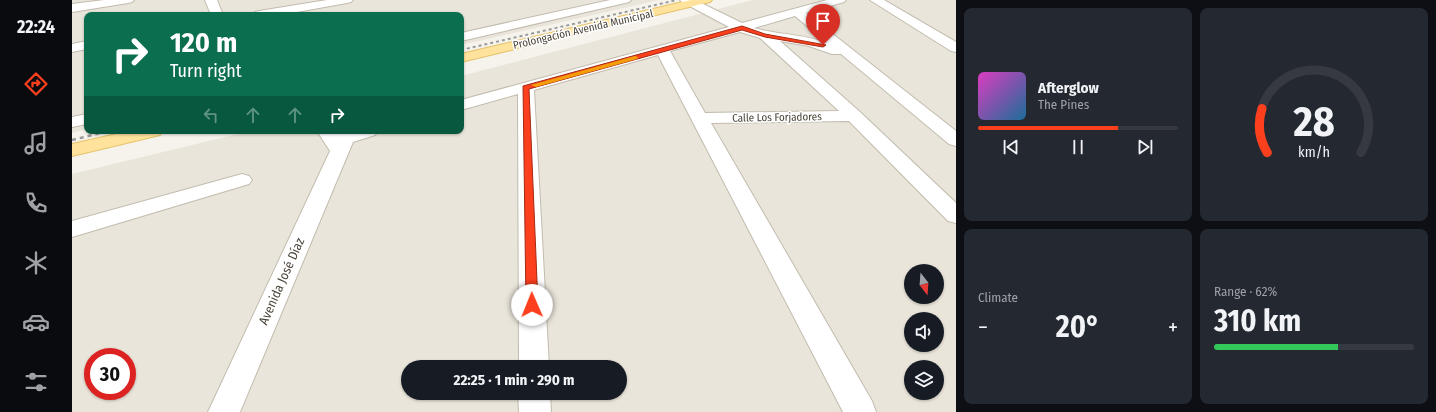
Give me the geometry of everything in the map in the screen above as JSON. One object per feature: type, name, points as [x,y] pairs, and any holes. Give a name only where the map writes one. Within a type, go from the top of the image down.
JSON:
[{"type":"main road","name":"Prolongación Avenida Municipal","points":[[464,57],[695,1]]},
{"type":"main road","points":[[72,150],[141,134]]},
{"type":"street","points":[[72,8],[128,0]]},
{"type":"street","points":[[211,0],[216,12]]},
{"type":"street","points":[[277,12],[347,0]]},
{"type":"street","name":"Prolongación Avenida Municipal","points":[[464,36],[625,0]]},
{"type":"street","points":[[464,104],[840,0]]},
{"type":"street","points":[[876,0],[956,48]]},
{"type":"street","points":[[695,1],[742,28],[765,35],[823,45],[854,57]]},
{"type":"street","points":[[797,12],[956,140]]},
{"type":"street","points":[[765,35],[854,116],[956,216]]},
{"type":"street","points":[[72,48],[84,46]]},
{"type":"street","points":[[662,50],[860,412]]},
{"type":"street","points":[[526,87],[534,360]]},
{"type":"street","name":"Calle Los Forjadores","points":[[699,118],[854,116]]},
{"type":"street","points":[[72,122],[84,120]]},
{"type":"street","points":[[932,120],[956,120]]},
{"type":"street","points":[[339,138],[356,134]]},
{"type":"street","name":"Avenida José Díaz","points":[[224,412],[339,138]]},
{"type":"street","points":[[75,231],[242,180]]},
{"type":"street","points":[[534,400],[535,412]]},
{"type":"shaded area","points":[[72,0],[659,0],[464,44],[464,12],[84,12],[84,130],[72,133]]},
{"type":"shaded area","points":[[753,0],[956,0],[956,412],[72,412],[72,174],[238,134],[464,134],[464,75]]},
{"type":"railway","points":[[464,49],[677,0]]},
{"type":"railway","points":[[72,140],[97,134]]},
{"type":"slow traffic","points":[[534,85],[635,57]]},
{"type":"route","points":[[532,305],[526,87],[742,28],[765,35],[823,45]]}]
